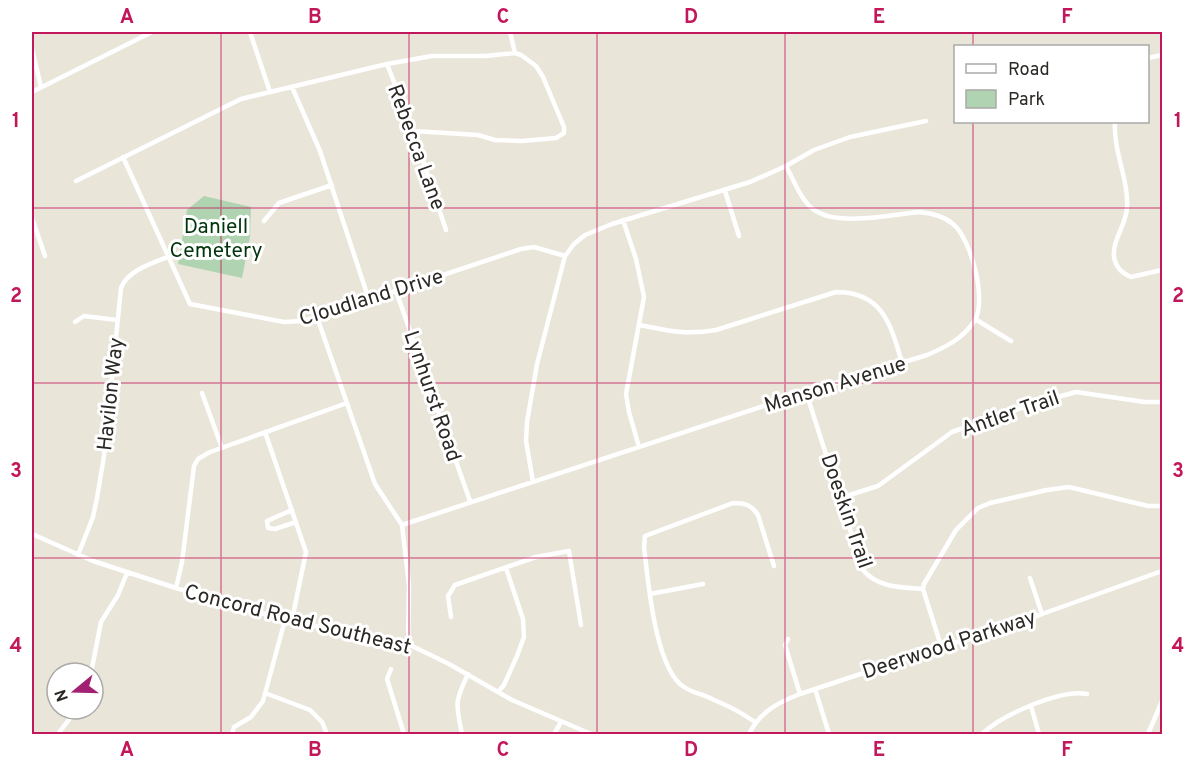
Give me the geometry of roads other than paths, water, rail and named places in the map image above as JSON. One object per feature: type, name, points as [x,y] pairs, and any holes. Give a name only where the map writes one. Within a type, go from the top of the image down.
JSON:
[{"type":"street","points":[[32,92],[152,32]]},
{"type":"street","points":[[250,32],[270,92]]},
{"type":"street","points":[[510,32],[515,53]]},
{"type":"street","points":[[32,50],[41,87]]},
{"type":"street","points":[[76,181],[242,99],[387,64],[432,56],[485,56],[515,53],[528,59],[543,77],[564,127],[564,133],[556,138],[521,141],[495,140],[478,135],[413,131]]},
{"type":"street","name":"Rebecca Lane","points":[[387,64],[413,131],[446,230]]},
{"type":"street","points":[[292,87],[320,151],[369,300]]},
{"type":"street","points":[[533,482],[526,441],[527,422],[537,364],[565,256],[574,244],[591,231],[750,182],[814,150],[850,137],[926,121]]},
{"type":"street","points":[[1115,123],[1115,141],[1127,196],[1127,209],[1114,251],[1116,262],[1119,269],[1131,277],[1162,270]]},
{"type":"street","name":"Cloudland Drive","points":[[123,157],[190,304],[284,322],[303,321],[521,249],[534,247],[565,256]]},
{"type":"street","points":[[786,166],[806,201],[814,210],[832,218],[930,213],[953,223],[962,233],[976,275],[979,300],[975,320],[1011,341]]},
{"type":"street","points":[[264,221],[279,203],[332,185]]},
{"type":"street","points":[[725,191],[739,236]]},
{"type":"street","points":[[32,218],[45,256]]},
{"type":"street","points":[[623,220],[644,297],[626,394],[639,447]]},
{"type":"street","name":"Havilon Way","points":[[78,555],[93,517],[104,456],[123,281],[136,272],[168,257]]},
{"type":"street","name":"Lynhurst Road","points":[[396,291],[470,501]]},
{"type":"street","points":[[640,325],[680,333],[700,333],[836,292],[850,292],[865,297],[886,316],[902,363]]},
{"type":"street","points":[[75,322],[84,316],[117,320]]},
{"type":"street","points":[[317,317],[375,484],[402,525],[409,585],[408,644]]},
{"type":"street","name":"Manson Avenue","points":[[402,525],[806,392],[902,363],[945,347],[957,339],[975,320]]},
{"type":"street","name":"Doeskin Trail","points":[[806,392],[863,570],[882,584],[923,589]]},
{"type":"street","name":"Antler Trail","points":[[840,498],[878,486],[952,432],[1036,403],[1076,392],[1145,402],[1162,402]]},
{"type":"street","points":[[202,393],[222,448]]},
{"type":"street","points":[[176,588],[182,562],[194,466],[203,456],[347,403]]},
{"type":"street","points":[[232,735],[234,727],[251,717],[263,701],[285,620],[293,615],[306,552],[265,432]]},
{"type":"street","points":[[941,646],[923,589],[929,572],[956,530],[978,508],[990,503],[1069,487],[1148,506],[1162,506]]},
{"type":"street","points":[[755,722],[716,700],[684,687],[674,678],[668,668],[650,594],[644,547],[645,536],[733,503],[741,503],[754,507],[774,566]]},
{"type":"street","points":[[292,510],[267,521],[268,528],[275,529],[296,522]]},
{"type":"street","name":"Concord Road Southeast","points":[[32,534],[78,555],[127,573],[285,620],[408,644],[498,692],[591,735]]},
{"type":"street","points":[[451,617],[448,596],[456,585],[536,557],[569,551],[581,625]]},
{"type":"street","points":[[498,692],[524,637],[523,619],[506,568]]},
{"type":"street","name":"Deerwood Parkway","points":[[749,735],[755,722],[768,708],[800,694],[1042,614],[1162,571]]},
{"type":"street","points":[[93,661],[101,622],[118,595],[127,573]]},
{"type":"street","points":[[1030,578],[1042,614]]},
{"type":"street","points":[[650,594],[703,584]]},
{"type":"street","points":[[788,639],[785,645],[800,694]]},
{"type":"street","points":[[391,669],[387,679],[404,735]]},
{"type":"street","points":[[462,735],[457,713],[457,698],[468,674]]},
{"type":"street","points":[[815,689],[829,735]]},
{"type":"street","points":[[982,735],[1005,717],[1031,706],[1076,692],[1087,694]]},
{"type":"street","points":[[265,693],[310,710],[322,722],[327,735]]},
{"type":"street","points":[[1148,735],[1162,701]]},
{"type":"street","points":[[1031,706],[1039,735]]},
{"type":"street","points":[[58,735],[68,721]]},
{"type":"street","points":[[554,735],[561,722]]},
{"type":"park label","name":"Daniell Cemetery","points":[[216,238]]}]
